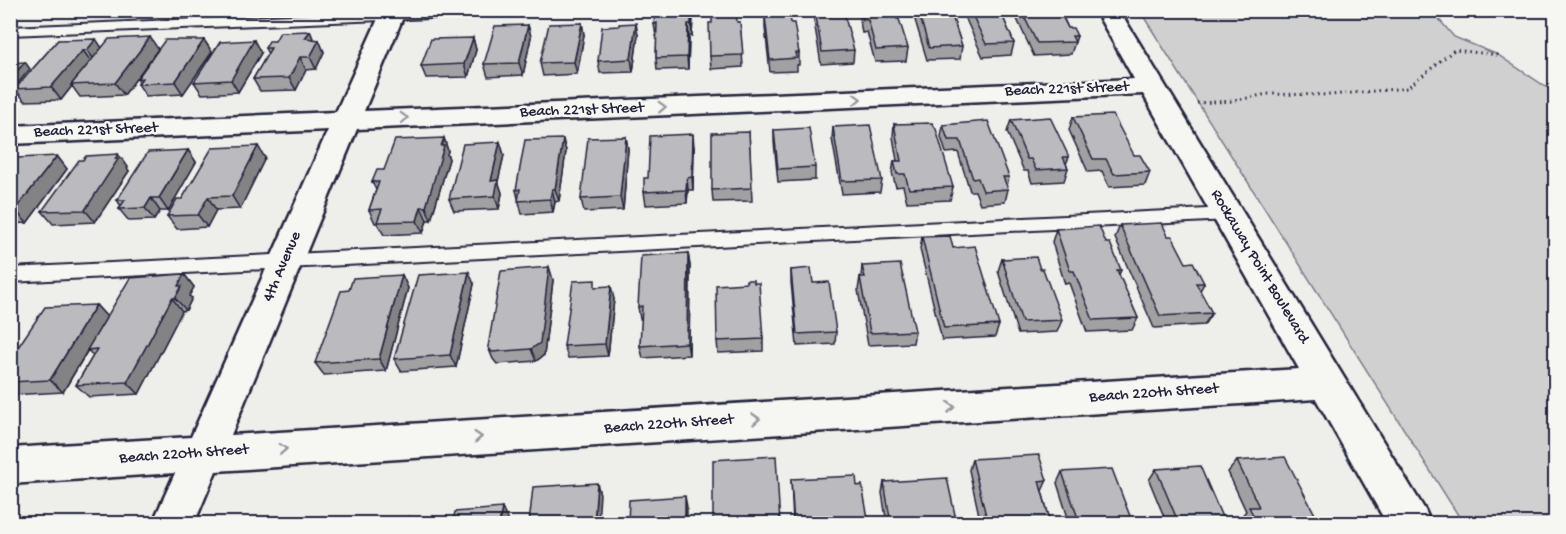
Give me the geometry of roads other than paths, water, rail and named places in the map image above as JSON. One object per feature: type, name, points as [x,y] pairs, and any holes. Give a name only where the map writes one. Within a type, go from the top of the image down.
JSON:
[{"type":"street","name":"Rockaway Point Boulevard","points":[[1107,10],[1410,524]]},
{"type":"street","name":"4th Avenue","points":[[173,524],[393,13]]},
{"type":"street","name":"Beach 221st Street","points":[[10,135],[1153,86]]},
{"type":"street","name":"Beach 220th Street","points":[[10,466],[1327,383]]},
{"type":"lane","points":[[10,31],[393,13],[531,10]]},
{"type":"lane","points":[[10,275],[1228,214]]}]
